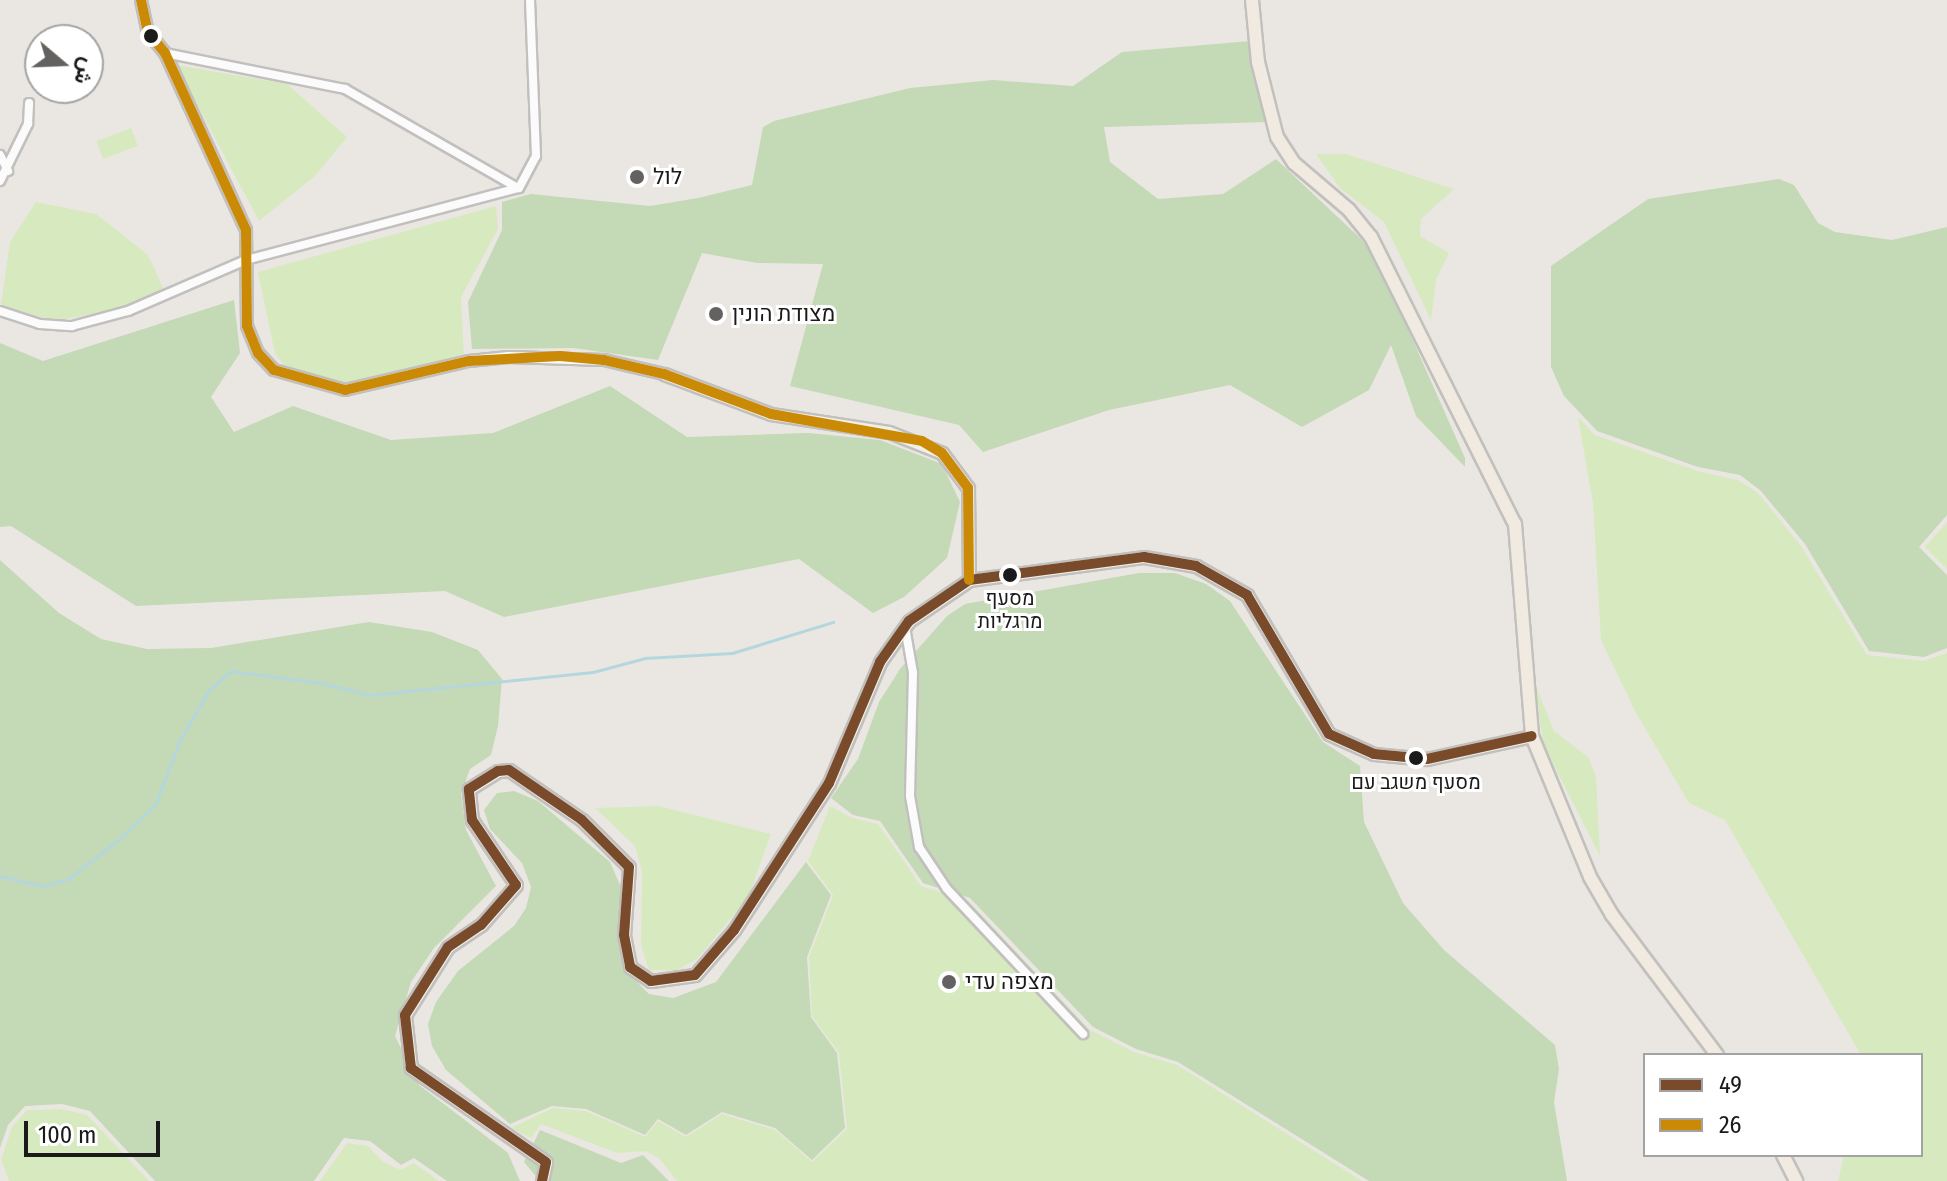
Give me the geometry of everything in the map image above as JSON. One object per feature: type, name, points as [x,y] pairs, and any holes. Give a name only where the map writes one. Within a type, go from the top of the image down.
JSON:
[{"type":"main road","points":[[1252,0],[1258,62],[1277,137],[1294,163],[1349,210],[1371,237],[1515,524],[1532,736],[1605,902],[1716,1053]]},
{"type":"main road","points":[[664,374],[771,414],[889,432],[942,453],[968,488],[969,580]]},
{"type":"main road","points":[[542,1181],[546,1162],[411,1068],[405,1015],[448,947],[481,925],[516,885],[472,820],[469,789],[498,771],[509,770],[582,820],[629,867],[624,935],[630,967],[651,981],[695,975],[734,930],[829,783],[880,662],[905,626],[969,580],[1144,557],[1196,566],[1247,595],[1329,734],[1374,754],[1427,759],[1532,736]]},
{"type":"main road","points":[[1784,1157],[1796,1181]]},
{"type":"street","points":[[141,0],[148,32],[165,53],[246,230],[249,336],[264,362],[288,378],[345,390],[469,361],[560,356],[664,374]]},
{"type":"street","points":[[0,311],[40,324],[72,326],[128,311],[246,260],[519,188],[536,156],[530,0]]},
{"type":"street","points":[[165,53],[345,89],[519,188]]},
{"type":"street","points":[[0,181],[8,171],[28,124],[29,104]]},
{"type":"street","points":[[0,155],[8,171]]},
{"type":"street","points":[[905,626],[913,673],[910,796],[919,847],[947,889],[1083,1034]]},
{"type":"green space","points":[[1250,41],[1267,122],[1104,127],[1110,162],[1158,199],[1223,194],[1276,159],[1361,239],[1379,264],[1465,458],[1465,467],[1416,416],[1391,345],[1369,390],[1302,427],[1230,385],[1109,410],[983,452],[959,425],[790,386],[823,264],[757,263],[702,253],[658,360],[573,348],[472,349],[468,302],[502,230],[502,202],[531,194],[650,206],[698,198],[752,185],[763,127],[774,121],[910,88],[993,80],[1073,86],[1122,52]]},
{"type":"green space","points":[[176,65],[287,84],[347,137],[316,175],[259,221]]},
{"type":"green space","points":[[131,128],[138,146],[103,159],[96,141]]},
{"type":"green space","points":[[1316,154],[1346,154],[1454,189],[1421,219],[1420,236],[1449,253],[1436,280],[1431,320],[1384,222],[1340,188]]},
{"type":"green space","points":[[1779,179],[1794,185],[1818,223],[1835,232],[1892,240],[1947,227],[1947,515],[1919,547],[1947,575],[1947,648],[1924,657],[1869,651],[1805,544],[1760,490],[1740,475],[1698,467],[1597,431],[1564,396],[1551,367],[1551,266],[1648,199]]},
{"type":"green space","points":[[36,202],[96,214],[148,255],[164,290],[129,307],[55,321],[1,305],[10,242]]},
{"type":"green space","points":[[496,206],[498,229],[461,297],[464,356],[335,385],[288,370],[275,354],[258,272]]},
{"type":"green space","points":[[234,300],[240,353],[211,397],[234,432],[293,406],[391,440],[493,433],[610,386],[687,437],[808,433],[880,440],[942,464],[960,502],[947,558],[904,597],[873,613],[799,559],[504,617],[445,591],[136,606],[11,526],[0,527],[0,343],[43,361]]},
{"type":"green space","points":[[1578,417],[1595,435],[1697,471],[1738,480],[1758,493],[1801,546],[1867,655],[1924,661],[1947,653],[1947,1181],[1838,1181],[1844,1157],[1923,1157],[1923,1053],[1860,1053],[1725,820],[1689,803],[1635,711],[1601,640],[1593,503]]},
{"type":"green space","points":[[1947,522],[1947,569],[1925,547]]},
{"type":"green space","points":[[0,560],[59,613],[101,639],[147,649],[211,648],[369,622],[432,632],[478,650],[502,679],[498,726],[491,755],[470,769],[461,794],[466,830],[496,886],[434,948],[411,982],[395,1036],[419,1085],[508,1153],[520,1181],[447,1181],[414,1158],[401,1165],[370,1141],[344,1138],[314,1181],[155,1181],[90,1111],[62,1104],[25,1106],[8,1125],[0,1148]]},
{"type":"green space","points":[[1139,573],[1175,573],[1206,584],[1230,601],[1323,742],[1360,766],[1364,822],[1403,903],[1444,950],[1555,1045],[1559,1069],[1554,1102],[1567,1181],[1369,1181],[1178,1062],[1136,1049],[1093,1027],[970,898],[923,883],[880,821],[853,815],[831,798],[858,759],[879,702],[900,669],[947,616],[965,604]]},
{"type":"green space","points":[[1535,684],[1554,731],[1588,757],[1596,776],[1600,856],[1543,744]]},
{"type":"green space","points":[[514,791],[538,801],[610,862],[620,885],[633,978],[649,994],[673,998],[716,982],[806,862],[831,895],[807,957],[811,1017],[837,1053],[845,1128],[812,1160],[775,1128],[722,1112],[686,1135],[658,1119],[645,1135],[586,1109],[552,1106],[510,1124],[446,1070],[432,1046],[428,1024],[436,1002],[458,971],[514,926],[526,908],[531,887],[522,863],[490,829],[484,810],[497,793]]},
{"type":"green space","points":[[658,806],[771,834],[748,898],[697,959],[677,970],[649,970],[641,946],[642,871],[635,846],[595,808]]},
{"type":"green space","points":[[830,806],[852,818],[878,824],[921,886],[968,901],[1090,1030],[1134,1052],[1177,1065],[1362,1181],[677,1181],[659,1158],[645,1151],[617,1153],[541,1124],[531,1138],[511,1128],[553,1108],[586,1111],[645,1137],[658,1121],[686,1137],[722,1114],[775,1130],[812,1162],[847,1129],[839,1053],[812,1016],[809,957],[833,895],[808,861]]},
{"type":"green space","points":[[62,1109],[87,1115],[149,1181],[9,1181],[1,1160],[12,1127],[27,1110]]},
{"type":"green space","points":[[540,1130],[621,1163],[643,1155],[669,1181],[540,1181],[524,1162]]},
{"type":"green space","points":[[347,1143],[368,1146],[383,1162],[401,1170],[414,1163],[439,1181],[320,1181]]},
{"type":"waterway","points":[[0,876],[43,886],[68,879],[118,840],[155,805],[180,740],[209,690],[231,671],[322,683],[370,695],[593,672],[645,658],[732,653],[833,622]]},
{"type":"transit line","name":"26","points":[[141,0],[148,32],[165,53],[246,230],[247,326],[258,353],[274,370],[345,390],[469,361],[560,356],[604,360],[664,374],[771,414],[922,441],[942,453],[968,488],[969,580]]},
{"type":"transit line","name":"49","points":[[542,1181],[546,1162],[411,1068],[405,1015],[448,947],[481,925],[516,885],[472,820],[469,789],[498,771],[509,770],[582,820],[629,867],[624,935],[630,967],[651,981],[695,975],[734,930],[829,783],[880,662],[909,621],[969,580],[1144,557],[1196,566],[1247,595],[1329,734],[1374,754],[1427,759],[1532,736]]},
{"type":"place","name":"לול","points":[[637,177]]},
{"type":"place","name":"מצודת הונין","points":[[716,314]]},
{"type":"place","name":"מסעף מרגליות","points":[[1010,575]]},
{"type":"place","name":"מסעף משגב עם","points":[[1416,758]]},
{"type":"place","name":"מצפה עדי","points":[[949,982]]}]
